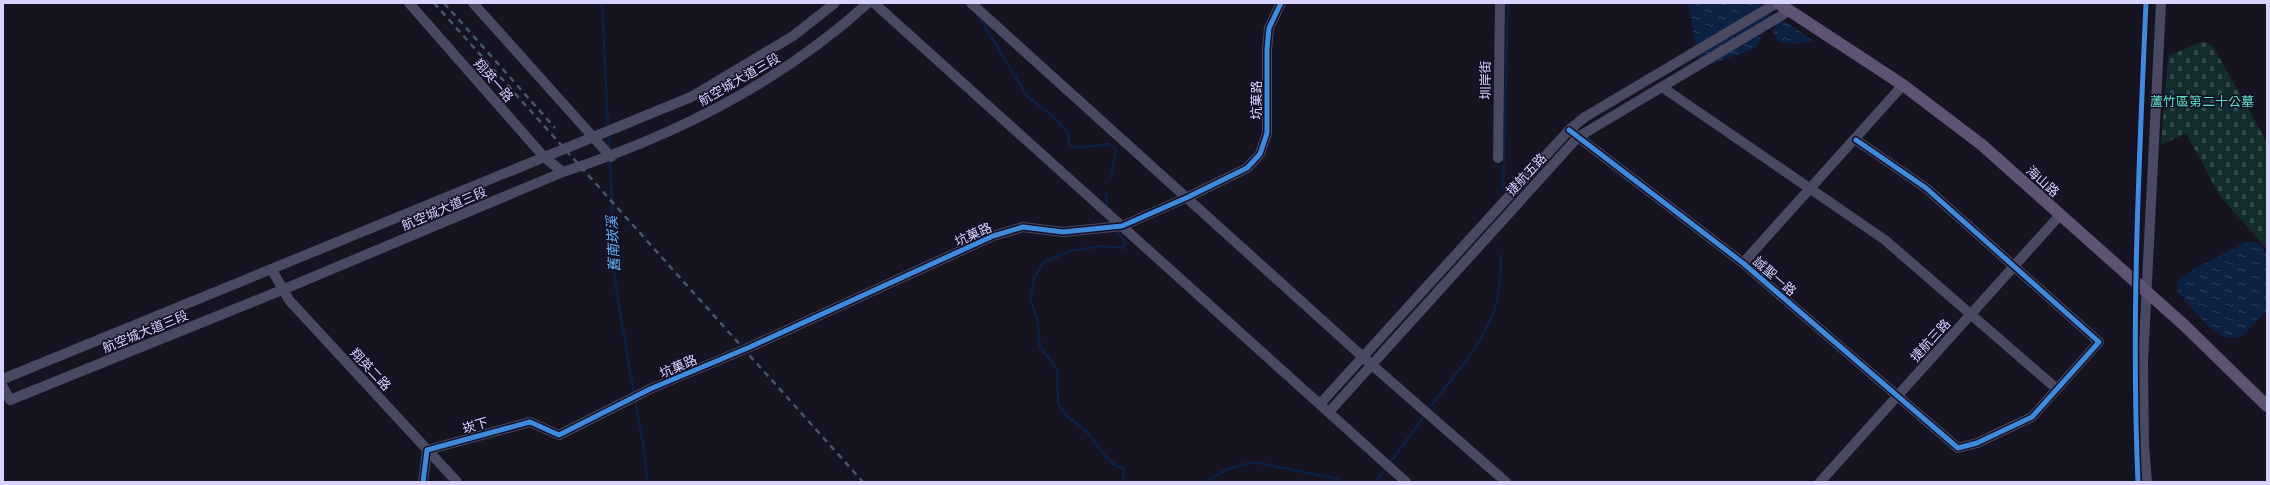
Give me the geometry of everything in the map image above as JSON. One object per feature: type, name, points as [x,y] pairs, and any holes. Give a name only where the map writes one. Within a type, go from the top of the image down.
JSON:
[{"type":"main road","name":"海山路","points":[[1777,3],[1903,85],[1982,145],[2147,292],[2267,406]]},
{"type":"street","name":"翔英一路","points":[[409,3],[545,158],[563,172]]},
{"type":"street","points":[[473,3],[610,157]]},
{"type":"street","name":"航空城大道三段","points":[[3,379],[594,139],[691,97],[793,36],[835,3]]},
{"type":"street","name":"航空城大道三段","points":[[3,387],[10,400],[282,290],[563,172],[610,157],[672,130],[757,86],[806,54],[848,22],[868,3]]},
{"type":"street","points":[[874,3],[1406,482]]},
{"type":"street","points":[[971,3],[1364,358],[1506,482]]},
{"type":"street","name":"坑菓路","points":[[559,435],[650,389],[824,314],[993,236],[1023,227],[1063,232],[1122,226],[1186,198],[1247,168],[1260,154],[1268,120],[1266,49],[1269,28],[1281,3]]},
{"type":"street","name":"圳岸街","points":[[1498,158],[1500,3]]},
{"type":"street","name":"捷航五路","points":[[1320,404],[1364,358],[1569,130],[1585,117],[1777,3]]},
{"type":"street","points":[[2147,482],[2144,446],[2143,378],[2161,3]]},
{"type":"street","name":"捷航五路","points":[[1329,412],[1578,137],[1789,11]]},
{"type":"street","points":[[1743,263],[1856,140],[1903,85]]},
{"type":"street","points":[[1662,87],[1810,190],[1885,240],[2057,389],[2099,342],[2014,264],[1926,188],[1856,140]]},
{"type":"street","name":"誠聖一路","points":[[1569,130],[1743,263],[1958,448],[1977,444],[2032,417],[2057,389]]},
{"type":"street","name":"捷航三路","points":[[1820,482],[2014,264],[2060,215]]},
{"type":"street","name":"翔英二路","points":[[272,270],[282,290],[457,482]]},
{"type":"street","name":"崁下","points":[[427,450],[530,422],[559,435]]},
{"type":"street","points":[[423,482],[427,450]]},
{"type":"green space","name":"蘆竹區第二十公墓","points":[[2202,42],[2212,45],[2267,142],[2267,249],[2220,196],[2186,133],[2161,145],[2168,56]]},
{"type":"water","points":[[1688,3],[1757,3],[1771,12],[1756,48],[1711,64],[1703,64],[1698,57]]},
{"type":"water","points":[[1779,18],[1814,41],[1793,44],[1778,42],[1773,31]]},
{"type":"water","points":[[2248,241],[2260,244],[2267,254],[2267,310],[2241,337],[2226,338],[2209,327],[2177,291],[2178,280],[2196,268]]},
{"type":"waterway","name":"舊南崁溪","points":[[602,3],[608,128]]},
{"type":"waterway","points":[[1503,189],[1508,3]]},
{"type":"waterway","points":[[978,15],[1027,96],[1056,119],[1068,133],[1069,144],[1076,148],[1109,144],[1116,149],[1111,177]]},
{"type":"waterway","name":"舊南崁溪","points":[[609,133],[609,150]]},
{"type":"waterway","name":"舊南崁溪","points":[[610,159],[615,282],[634,395]]},
{"type":"waterway","points":[[1106,194],[1107,209]]},
{"type":"waterway","points":[[1115,229],[1125,242],[1124,248],[1101,246],[1069,251],[1043,263],[1034,278],[1030,300],[1037,317],[1040,347],[1057,369],[1058,404],[1067,416],[1087,432],[1106,457],[1116,466],[1124,468],[1123,482]]},
{"type":"waterway","points":[[1428,410],[1471,353],[1486,329],[1495,308],[1500,278],[1501,255]]},
{"type":"waterway","name":"舊南崁溪","points":[[635,399],[644,449],[647,482]]},
{"type":"waterway","points":[[1389,464],[1425,415]]},
{"type":"waterway","points":[[1206,482],[1227,469],[1254,462],[1338,479],[1341,482]]},
{"type":"waterway","points":[[1376,482],[1386,468]]},
{"type":"railway","points":[[434,3],[863,482]]},
{"type":"railway","points":[[444,3],[555,128]]},
{"type":"cycle path","points":[[423,482],[427,450],[530,422],[559,435],[650,389],[750,347],[993,236],[1023,227],[1063,232],[1122,226],[1186,198],[1247,168],[1260,154],[1267,133],[1267,49],[1269,28],[1281,3]]},
{"type":"cycle path","points":[[2138,482],[2135,362],[2137,242],[2146,3]]},
{"type":"cycle path","points":[[1569,130],[1743,263],[1958,448],[1977,443],[2032,417],[2099,342],[1926,188],[1856,140]]}]
